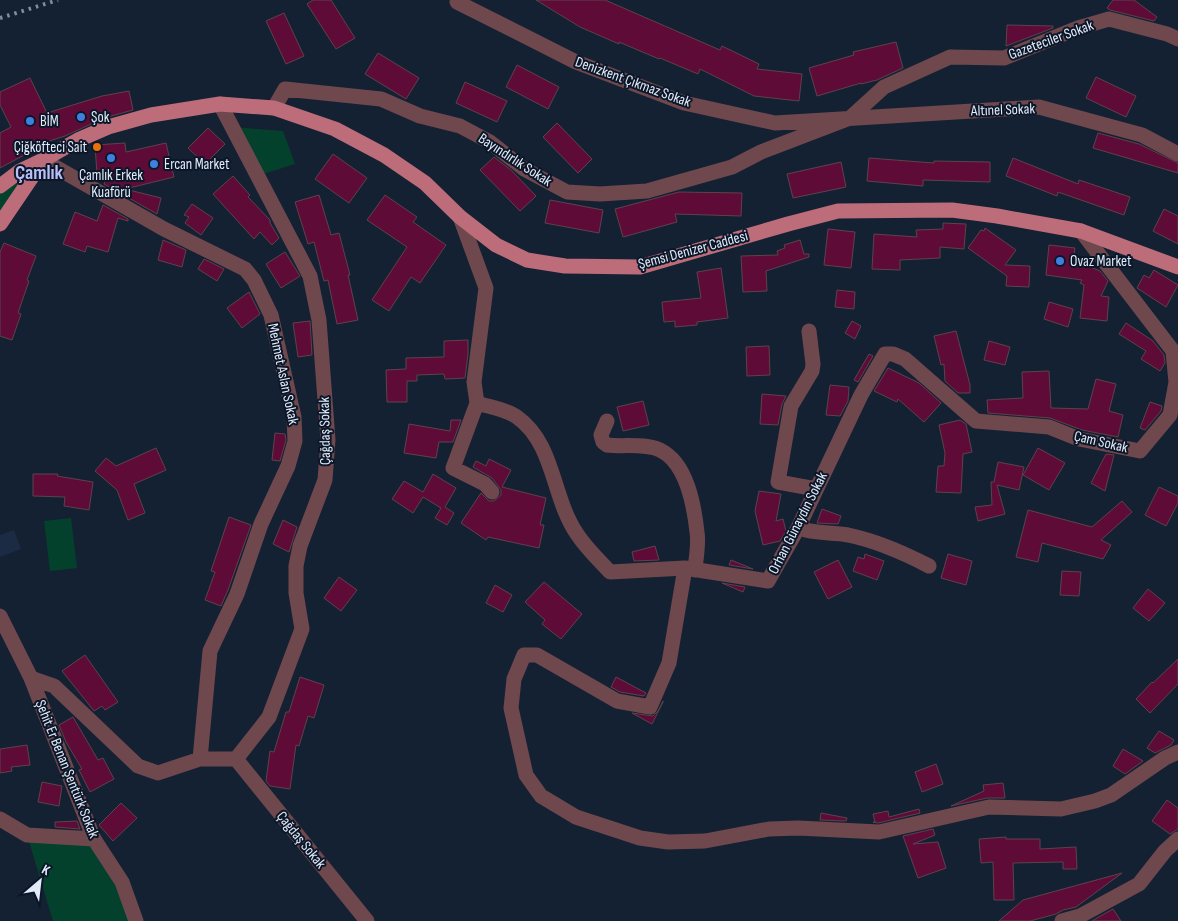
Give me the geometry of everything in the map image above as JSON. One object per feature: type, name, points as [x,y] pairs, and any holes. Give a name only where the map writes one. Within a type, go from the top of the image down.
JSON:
[{"type":"main road","name":"Şemsi Denizer Caddesi","points":[[0,186],[20,172],[78,140],[115,125],[151,115],[220,104],[274,108],[335,129],[384,155],[425,183],[460,217],[496,245],[527,260],[565,266],[640,267],[838,211],[952,210],[1081,231],[1178,267]]},
{"type":"main road","name":"Şemsi Denizer Caddesi","points":[[0,224],[43,160]]},
{"type":"street","name":"Denizkent Çıkmaz Sokak","points":[[457,2],[576,62],[684,103],[775,123],[850,118]]},
{"type":"street","name":"Gazeteciler Sokak","points":[[850,118],[884,87],[950,57],[1004,58],[1078,28],[1109,19],[1167,34],[1178,39]]},
{"type":"street","name":"Bayındırlık Sokak","points":[[274,108],[285,89],[380,99],[420,116],[460,126],[490,142],[524,169],[567,192],[600,194],[646,191],[701,177],[732,167],[761,152],[850,118]]},
{"type":"street","name":"Çağdaş Sokak","points":[[220,104],[310,276],[319,320],[328,440],[325,480],[300,546],[296,566],[296,593],[302,629],[269,718],[236,759],[367,921]]},
{"type":"street","name":"Altınel Sokak","points":[[850,118],[1039,107],[1142,135],[1178,154]]},
{"type":"street","name":"Mehmet Aslan Sokak","points":[[43,160],[164,229],[245,269],[254,280],[271,315],[294,417],[295,441],[288,466],[261,524],[237,594],[210,651],[200,759]]},
{"type":"street","points":[[460,217],[486,288],[474,382],[477,403],[453,468],[485,484],[492,492]]},
{"type":"street","name":"Çam Sokak","points":[[886,354],[893,354],[905,359],[976,421],[1049,427],[1079,439],[1140,451],[1170,415],[1176,382],[1173,351],[1081,231]]},
{"type":"street","points":[[809,331],[813,364],[812,371],[792,406],[778,482],[816,489]]},
{"type":"street","name":"Orhan Günaydın Sokak","points":[[477,403],[515,416],[532,430],[549,463],[562,503],[577,534],[610,572],[690,569],[768,581],[798,528],[861,394],[886,354]]},
{"type":"street","points":[[607,422],[601,435],[606,445],[649,447],[660,450],[670,458],[681,472],[689,491],[698,532],[698,549],[690,569],[669,663],[650,707],[617,701],[537,655],[524,654],[514,679],[511,708],[526,775],[541,796],[576,817],[640,838],[668,842],[705,841],[769,829],[798,828],[879,832],[989,808],[1060,809],[1096,802],[1111,795],[1165,758],[1178,752]]},
{"type":"street","points":[[798,528],[811,532],[848,535],[901,551],[929,566]]},
{"type":"street","name":"Şehit Er Benan Şentürk Sokak","points":[[0,616],[31,678],[94,839],[122,882],[136,921]]},
{"type":"street","points":[[31,678],[54,686],[138,766],[158,773],[200,759],[236,759]]},
{"type":"street","points":[[0,819],[27,836],[94,839]]},
{"type":"street","points":[[1062,921],[1080,916],[1139,884],[1165,851],[1178,839]]},
{"type":"shaded area","points":[[14,530],[21,549],[0,557],[0,535]]},
{"type":"green space","points":[[232,127],[283,131],[295,164],[257,176]]},
{"type":"green space","points":[[43,160],[0,224],[0,186]]},
{"type":"green space","points":[[71,518],[77,568],[50,571],[44,521]]},
{"type":"green space","points":[[27,835],[94,839],[136,921],[53,921]]},
{"type":"building","points":[[313,0],[331,0],[355,38],[336,49],[307,4]]},
{"type":"building","points":[[536,0],[605,0],[720,50],[722,46],[759,64],[757,69],[802,74],[799,101],[754,96],[700,69],[698,74],[580,27]]},
{"type":"building","points":[[1113,0],[1134,0],[1157,17],[1154,21],[1110,10],[1107,8]]},
{"type":"building","points":[[284,13],[304,56],[286,64],[266,21]]},
{"type":"building","points":[[1007,25],[1053,26],[1053,28],[1006,46]]},
{"type":"building","points":[[896,42],[903,68],[877,80],[817,96],[809,68],[854,55],[853,52]]},
{"type":"building","points":[[378,53],[419,78],[406,99],[365,74]]},
{"type":"building","points":[[517,65],[559,87],[548,109],[506,87]]},
{"type":"building","points":[[1096,77],[1136,96],[1126,117],[1086,98]]},
{"type":"building","points":[[30,78],[47,113],[102,96],[129,91],[133,110],[104,118],[65,136],[43,143],[43,145],[0,168],[0,133],[11,127],[0,105],[0,92]]},
{"type":"building","points":[[465,82],[507,101],[497,122],[456,103]]},
{"type":"building","points":[[557,123],[592,159],[578,173],[543,137]]},
{"type":"building","points":[[208,128],[225,144],[205,164],[188,148]]},
{"type":"building","points":[[1098,133],[1139,144],[1178,163],[1178,173],[1093,148]]},
{"type":"building","points":[[125,143],[126,152],[166,143],[174,177],[125,189],[161,198],[157,214],[104,184],[108,173],[97,174],[95,145]]},
{"type":"building","points":[[333,154],[367,178],[349,203],[315,179]]},
{"type":"building","points":[[494,157],[511,170],[536,196],[520,211],[480,170]]},
{"type":"building","points":[[869,158],[934,163],[934,161],[990,162],[990,182],[923,180],[923,186],[867,181]]},
{"type":"building","points":[[1013,158],[1078,184],[1079,180],[1130,197],[1124,215],[1058,192],[1057,196],[1006,176]]},
{"type":"building","points":[[841,162],[846,187],[793,198],[787,174]]},
{"type":"building","points":[[233,176],[250,195],[248,197],[270,220],[279,238],[272,245],[260,232],[254,239],[213,194]]},
{"type":"building","points":[[679,192],[742,193],[741,216],[675,214],[677,222],[623,237],[615,209]]},
{"type":"building","points":[[319,195],[331,235],[339,233],[350,275],[348,275],[358,320],[337,324],[328,280],[324,281],[314,242],[308,244],[295,202]]},
{"type":"building","points":[[385,195],[417,217],[413,222],[446,245],[420,283],[411,277],[389,311],[372,300],[407,247],[367,220]]},
{"type":"building","points":[[550,200],[603,210],[599,233],[545,223]]},
{"type":"building","points":[[192,204],[213,218],[201,235],[185,223],[189,217],[184,215]]},
{"type":"building","points":[[103,205],[128,219],[128,221],[118,218],[108,252],[87,246],[85,252],[63,244],[75,212],[97,221]]},
{"type":"building","points":[[1164,209],[1178,216],[1178,244],[1153,231]]},
{"type":"building","points":[[943,223],[966,224],[964,249],[940,247],[940,258],[900,260],[900,270],[872,269],[874,234],[917,237],[916,230],[943,229]]},
{"type":"building","points":[[985,228],[1016,250],[1005,265],[1030,266],[1029,287],[1006,286],[1007,276],[968,248],[981,230],[984,231]]},
{"type":"building","points":[[828,229],[855,232],[851,268],[824,265]]},
{"type":"building","points":[[163,240],[186,250],[182,267],[158,260]]},
{"type":"building","points":[[800,240],[804,254],[809,254],[809,257],[766,271],[767,291],[743,292],[741,256],[778,255],[777,251],[785,248],[784,245]]},
{"type":"building","points":[[4,243],[36,256],[27,280],[29,281],[18,313],[21,314],[12,340],[0,336],[0,252]]},
{"type":"building","points":[[1049,245],[1075,248],[1073,260],[1100,271],[1108,281],[1101,296],[1109,297],[1107,321],[1080,318],[1084,285],[1080,283],[1082,280],[1046,275]]},
{"type":"building","points":[[285,252],[300,276],[281,288],[266,264]]},
{"type":"building","points":[[204,259],[224,269],[217,281],[198,269]]},
{"type":"building","points":[[721,268],[728,318],[697,322],[697,325],[675,327],[675,321],[664,322],[662,302],[701,298],[697,272]]},
{"type":"building","points":[[1154,270],[1178,285],[1166,307],[1137,288],[1144,275],[1149,278]]},
{"type":"building","points":[[837,290],[855,292],[854,309],[835,307]]},
{"type":"building","points":[[249,292],[260,314],[242,328],[227,308]]},
{"type":"building","points":[[1049,302],[1073,309],[1068,327],[1044,319]]},
{"type":"building","points":[[310,321],[312,355],[298,357],[293,323]]},
{"type":"building","points":[[852,321],[861,326],[855,339],[845,333]]},
{"type":"building","points":[[1126,323],[1153,341],[1164,355],[1165,363],[1160,371],[1141,359],[1146,351],[1119,334]]},
{"type":"building","points":[[956,331],[970,385],[970,393],[958,393],[945,381],[944,364],[941,365],[934,336]]},
{"type":"building","points":[[468,340],[465,378],[445,379],[444,374],[417,375],[417,381],[407,381],[407,402],[387,402],[386,370],[406,369],[406,358],[444,357],[444,341]]},
{"type":"building","points":[[989,341],[1010,347],[1005,365],[984,360]]},
{"type":"building","points":[[769,346],[770,375],[747,376],[746,347]]},
{"type":"building","points":[[869,354],[873,356],[858,382],[854,380]]},
{"type":"building","points":[[888,368],[919,383],[941,403],[924,422],[898,399],[897,402],[874,391]]},
{"type":"building","points":[[1049,371],[1051,408],[1088,409],[1096,379],[1116,384],[1109,411],[1123,415],[1118,437],[1082,430],[1050,418],[988,413],[987,400],[1023,398],[1022,372]]},
{"type":"building","points":[[830,385],[849,387],[848,401],[840,416],[826,415]]},
{"type":"building","points":[[762,394],[786,396],[782,404],[778,425],[760,424]]},
{"type":"building","points":[[643,401],[649,425],[623,431],[617,407]]},
{"type":"building","points":[[1150,402],[1162,406],[1161,411],[1145,430],[1140,428]]},
{"type":"building","points":[[451,420],[461,420],[453,442],[439,442],[436,458],[404,453],[409,424],[450,431]]},
{"type":"building","points":[[960,420],[966,424],[972,452],[963,454],[961,493],[936,492],[938,466],[944,466],[945,453],[939,425]]},
{"type":"building","points":[[275,433],[285,434],[286,440],[280,461],[272,460]]},
{"type":"building","points":[[156,448],[166,470],[134,484],[145,513],[128,520],[117,490],[95,471],[106,458],[116,466]]},
{"type":"building","points":[[1038,448],[1065,463],[1049,490],[1023,475]]},
{"type":"building","points":[[1106,454],[1114,455],[1105,491],[1091,483]]},
{"type":"building","points":[[489,459],[511,470],[502,487],[546,498],[540,525],[544,525],[539,548],[488,537],[486,540],[461,523],[481,493],[489,501],[494,501],[501,495],[501,490],[492,478],[473,467],[476,461],[486,466]]},
{"type":"building","points":[[998,462],[1024,467],[1019,490],[997,485],[1005,514],[978,521],[975,507],[992,505],[991,482],[994,482]]},
{"type":"building","points":[[33,474],[58,474],[57,476],[93,482],[89,510],[64,506],[65,497],[33,496]]},
{"type":"building","points":[[433,474],[456,488],[445,507],[454,513],[447,525],[435,518],[441,508],[423,497],[413,513],[392,499],[404,481],[423,492]]},
{"type":"building","points":[[1159,487],[1178,496],[1178,503],[1166,526],[1145,515]]},
{"type":"building","points":[[759,491],[781,494],[776,521],[783,519],[786,531],[780,541],[763,545],[755,511]]},
{"type":"building","points":[[1122,501],[1132,512],[1101,540],[1111,545],[1103,559],[1042,543],[1038,562],[1016,557],[1028,510],[1092,527]]},
{"type":"building","points":[[822,509],[841,516],[838,524],[817,523]]},
{"type":"building","points":[[229,517],[251,525],[221,606],[205,600],[215,572],[211,571]]},
{"type":"building","points":[[283,520],[297,527],[289,552],[273,544]]},
{"type":"building","points":[[655,546],[659,560],[634,561],[632,552]]},
{"type":"building","points":[[865,554],[884,561],[877,580],[853,571],[858,557],[864,559]]},
{"type":"building","points":[[948,554],[972,561],[966,585],[941,578]]},
{"type":"building","points":[[731,560],[753,569],[729,565]]},
{"type":"building","points":[[838,560],[852,587],[828,599],[814,572]]},
{"type":"building","points":[[1062,571],[1081,572],[1079,596],[1060,595]]},
{"type":"building","points":[[339,577],[357,590],[341,611],[324,598]]},
{"type":"building","points":[[544,582],[582,614],[561,639],[542,624],[545,620],[525,602]]},
{"type":"building","points":[[722,583],[745,587],[743,592]]},
{"type":"building","points":[[495,585],[512,595],[503,612],[486,603]]},
{"type":"building","points":[[1148,589],[1165,603],[1149,621],[1133,608]]},
{"type":"building","points":[[85,655],[118,702],[105,710],[102,706],[94,711],[62,671]]},
{"type":"building","points":[[1178,659],[1178,684],[1150,713],[1136,699]]},
{"type":"building","points":[[300,677],[324,685],[314,718],[308,716],[299,746],[296,745],[290,789],[270,786],[266,781],[270,751],[274,752],[286,712],[289,712]]},
{"type":"building","points":[[616,677],[646,693],[644,696],[620,692],[611,687]]},
{"type":"building","points":[[663,701],[652,724],[632,713],[653,716]]},
{"type":"building","points":[[73,717],[98,760],[103,758],[114,779],[90,792],[79,770],[82,769],[66,742],[59,725]]},
{"type":"building","points":[[1159,731],[1174,740],[1171,745],[1155,753],[1147,748]]},
{"type":"building","points":[[27,745],[30,765],[11,767],[12,771],[0,773],[0,749]]},
{"type":"building","points":[[1123,749],[1143,761],[1125,774],[1113,766]]},
{"type":"building","points":[[936,764],[943,784],[922,792],[915,772]]},
{"type":"building","points":[[42,782],[62,786],[59,806],[38,802]]},
{"type":"building","points":[[1003,783],[1005,798],[987,798],[951,806],[984,791],[983,785]]},
{"type":"building","points":[[1167,800],[1178,808],[1178,829],[1170,834],[1152,821]]},
{"type":"building","points":[[121,803],[137,818],[113,841],[99,825]]},
{"type":"building","points":[[919,809],[920,813],[878,823],[873,822],[875,822],[873,814],[888,811],[889,817]]},
{"type":"building","points":[[821,813],[847,818],[846,821],[820,820]]},
{"type":"building","points":[[77,821],[80,829],[55,827],[55,822]]},
{"type":"building","points":[[933,829],[935,835],[913,844],[938,842],[946,868],[918,878],[903,836]]},
{"type":"building","points":[[1006,837],[1006,839],[1040,839],[1040,849],[1076,847],[1077,869],[1063,869],[1063,862],[1013,863],[1014,900],[994,900],[993,862],[981,863],[979,839]]},
{"type":"building","points":[[1122,873],[1076,907],[1030,921],[999,921],[1023,900]]},
{"type":"building","points":[[1113,909],[1121,921],[1092,921],[1097,918]]},
{"type":"railway","points":[[0,18],[58,0]]},
{"type":"place","name":"Şok","points":[[81,117]]},
{"type":"place","name":"BİM","points":[[30,121]]},
{"type":"place","name":"Çiğköfteci Sait","points":[[97,147]]},
{"type":"place","name":"Çamlık Erkek Kuaförü","points":[[111,158]]},
{"type":"place","name":"Ercan Market","points":[[154,164]]},
{"type":"place","name":"Ovaz Market","points":[[1060,261]]},
{"type":"district","name":"Çamlık","points":[[39,173]]}]
